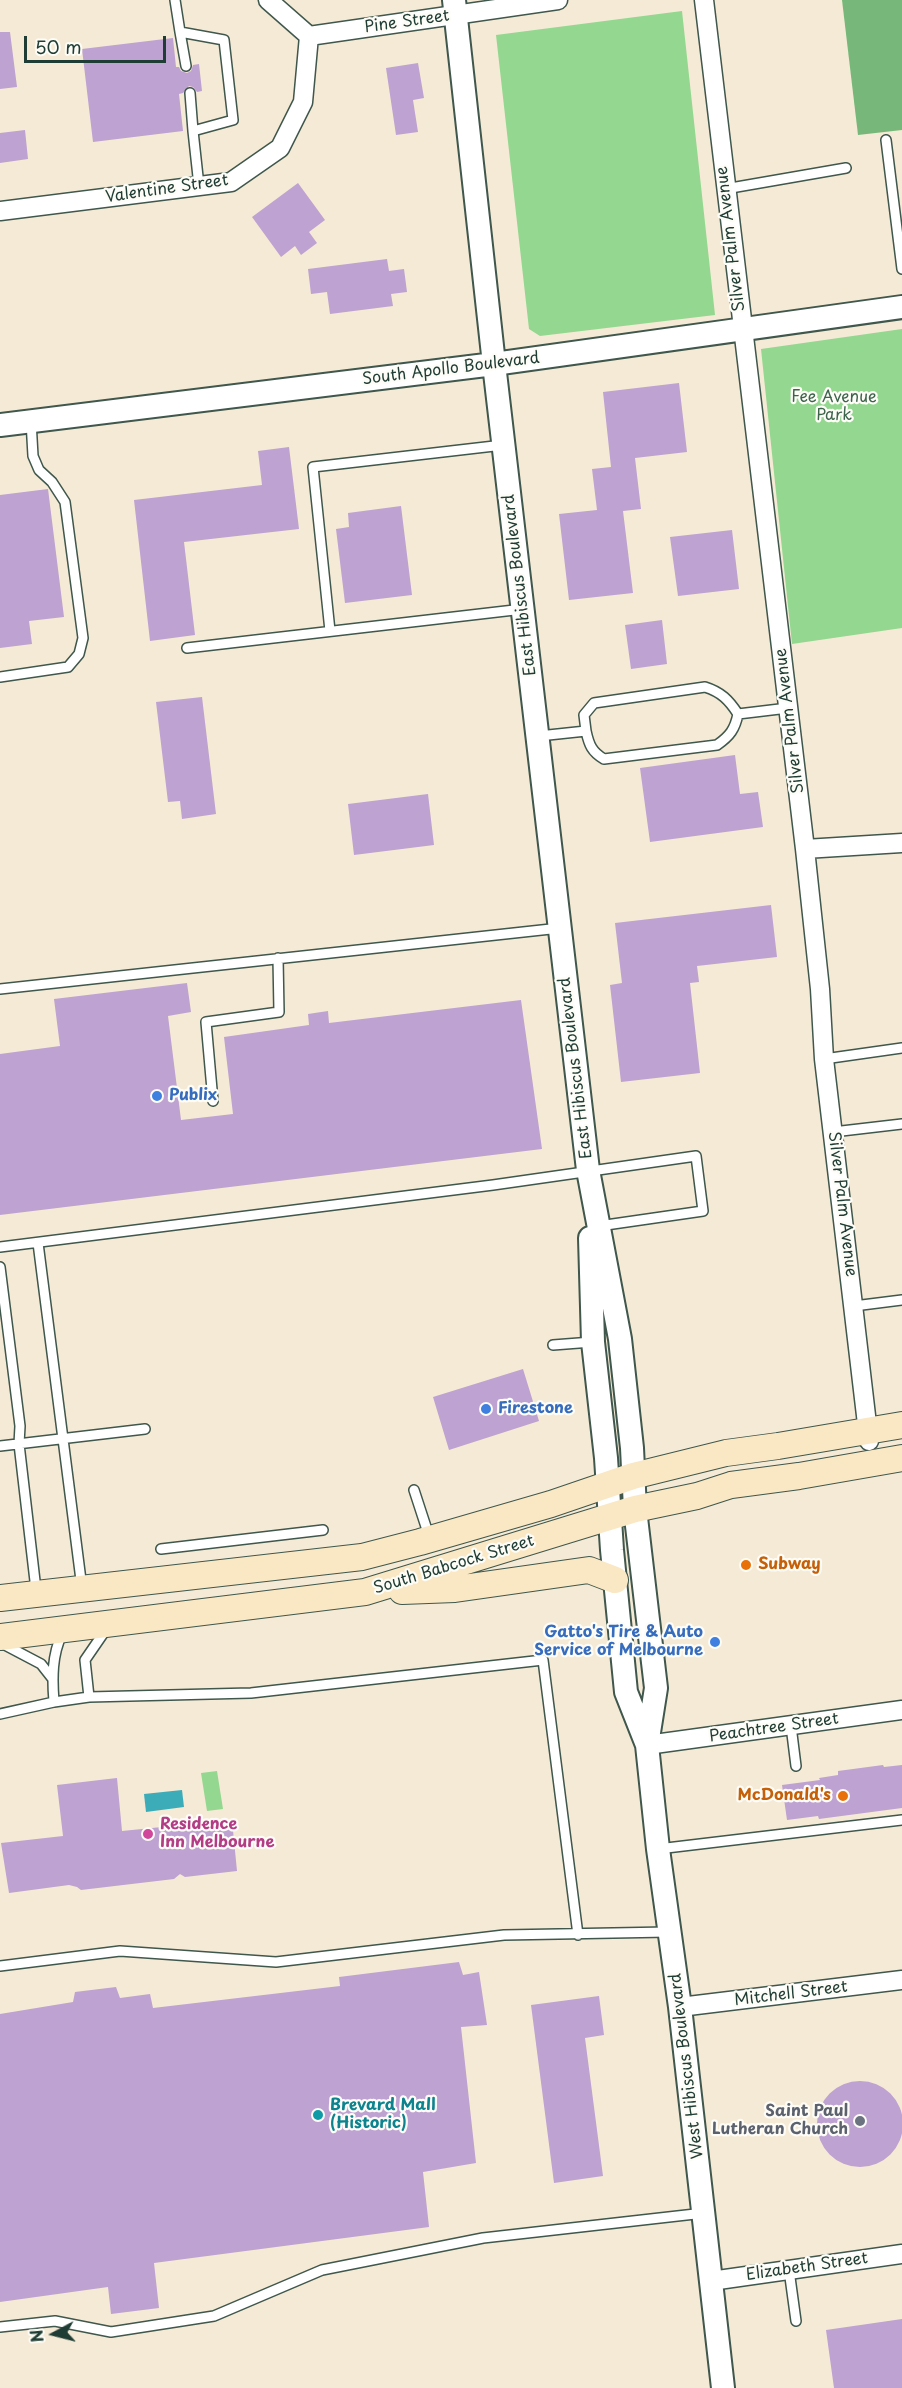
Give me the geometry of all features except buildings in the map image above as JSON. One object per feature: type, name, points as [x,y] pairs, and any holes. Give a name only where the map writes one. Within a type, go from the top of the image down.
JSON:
[{"type":"main road","name":"South Babcock Street","points":[[0,1598],[362,1557],[430,1539],[633,1476],[726,1453],[868,1437],[902,1425]]},
{"type":"main road","name":"South Babcock Street","points":[[0,1636],[365,1592],[635,1509],[697,1496],[731,1485],[902,1458]]},
{"type":"main road","points":[[365,1592],[455,1589],[589,1570],[615,1580]]},
{"type":"main road","points":[[64,1629],[81,1611],[131,1582]]},
{"type":"main road","points":[[0,1636],[42,1622],[82,1588]]},
{"type":"street","points":[[268,0],[309,36]]},
{"type":"street","name":"Pine Street","points":[[309,36],[455,8],[558,0]]},
{"type":"street","name":"Silver Palm Avenue","points":[[704,0],[805,849],[820,988],[824,1059],[868,1437]]},
{"type":"street","name":"East Hibiscus Boulevard","points":[[455,8],[503,445],[588,1170],[620,1339],[632,1448],[635,1509]]},
{"type":"street","name":"Valentine Street","points":[[0,211],[231,182],[280,148],[303,102],[309,36]]},
{"type":"street","name":"South Apollo Boulevard","points":[[0,425],[494,364],[902,307]]},
{"type":"street","points":[[805,849],[902,843]]},
{"type":"street","name":"East Hibiscus Boulevard","points":[[588,1170],[592,1342],[609,1517]]},
{"type":"street","name":"West Hibiscus Boulevard","points":[[635,1509],[656,1688],[646,1745]]},
{"type":"street","name":"West Hibiscus Boulevard","points":[[609,1517],[626,1692],[646,1745],[680,2007],[723,2388]]},
{"type":"street","name":"Peachtree Street","points":[[646,1745],[902,1710]]},
{"type":"street","name":"Mitchell Street","points":[[680,2007],[902,1980]]},
{"type":"street","name":"Elizabeth Street","points":[[711,2281],[902,2254]]},
{"type":"lane","points":[[175,0],[186,66]]},
{"type":"lane","points":[[180,32],[224,40],[233,120],[193,131]]},
{"type":"lane","points":[[190,93],[199,186]]},
{"type":"lane","points":[[886,140],[902,269]]},
{"type":"lane","points":[[725,189],[846,168]]},
{"type":"lane","points":[[0,677],[68,667],[79,654],[83,638],[65,502],[52,483],[39,470],[33,456],[31,421]]},
{"type":"lane","points":[[330,631],[313,467],[503,445]]},
{"type":"lane","points":[[187,648],[523,609]]},
{"type":"lane","points":[[705,687],[717,691],[728,699],[738,714],[736,727],[717,745],[604,759],[594,754],[588,744],[584,715],[594,703],[705,687]]},
{"type":"lane","points":[[738,714],[788,708]]},
{"type":"lane","points":[[537,736],[586,731]]},
{"type":"lane","points":[[0,989],[560,928]]},
{"type":"lane","points":[[213,1101],[206,1023],[279,1012],[278,958]]},
{"type":"lane","points":[[824,1059],[902,1048]]},
{"type":"lane","points":[[833,1132],[902,1124]]},
{"type":"lane","points":[[0,1247],[494,1185],[696,1156],[703,1211],[599,1226]]},
{"type":"lane","points":[[38,1243],[82,1588]]},
{"type":"lane","points":[[0,1267],[20,1426],[20,1444],[34,1561],[34,1594]]},
{"type":"lane","points":[[854,1306],[902,1300]]},
{"type":"lane","points":[[553,1346],[592,1342]]},
{"type":"lane","points":[[0,1446],[145,1429]]},
{"type":"lane","points":[[414,1490],[430,1539]]},
{"type":"lane","points":[[161,1549],[323,1530]]},
{"type":"lane","points":[[89,1697],[85,1660],[110,1624]]},
{"type":"lane","points":[[54,1702],[52,1678],[55,1648],[64,1629]]},
{"type":"lane","points":[[0,1642],[41,1664],[52,1678]]},
{"type":"lane","points":[[0,1714],[89,1697],[251,1694],[543,1660],[578,1935]]},
{"type":"lane","points":[[791,1726],[796,1766]]},
{"type":"lane","points":[[658,1849],[902,1820]]},
{"type":"lane","points":[[0,1966],[120,1951],[276,1962],[504,1935],[670,1932]]},
{"type":"lane","points":[[0,2327],[55,2321],[111,2332],[214,2316],[322,2270],[483,2238],[704,2213]]},
{"type":"lane","points":[[789,2270],[796,2321]]},
{"type":"green space","points":[[842,0],[902,0],[902,130],[858,135]]},
{"type":"green space","points":[[682,11],[715,315],[540,336],[529,329],[496,35]]},
{"type":"green space","name":"Fee Avenue Park","points":[[902,329],[902,628],[792,644],[761,349]]},
{"type":"green space","points":[[217,1771],[223,1809],[207,1811],[201,1773]]},
{"type":"water","points":[[182,1790],[184,1807],[146,1812],[144,1794]]},
{"type":"place","name":"Publix","points":[[157,1096]]},
{"type":"place","name":"Firestone","points":[[486,1409]]},
{"type":"place","name":"Subway","points":[[746,1565]]},
{"type":"place","name":"Gatto's Tire & Auto Service of Melbourne","points":[[715,1642]]},
{"type":"place","name":"McDonald's","points":[[843,1796]]},
{"type":"place","name":"Residence Inn Melbourne","points":[[148,1834]]},
{"type":"place","name":"Brevard Mall (Historic)","points":[[318,2115]]},
{"type":"place","name":"Saint Paul Lutheran Church","points":[[860,2121]]}]
